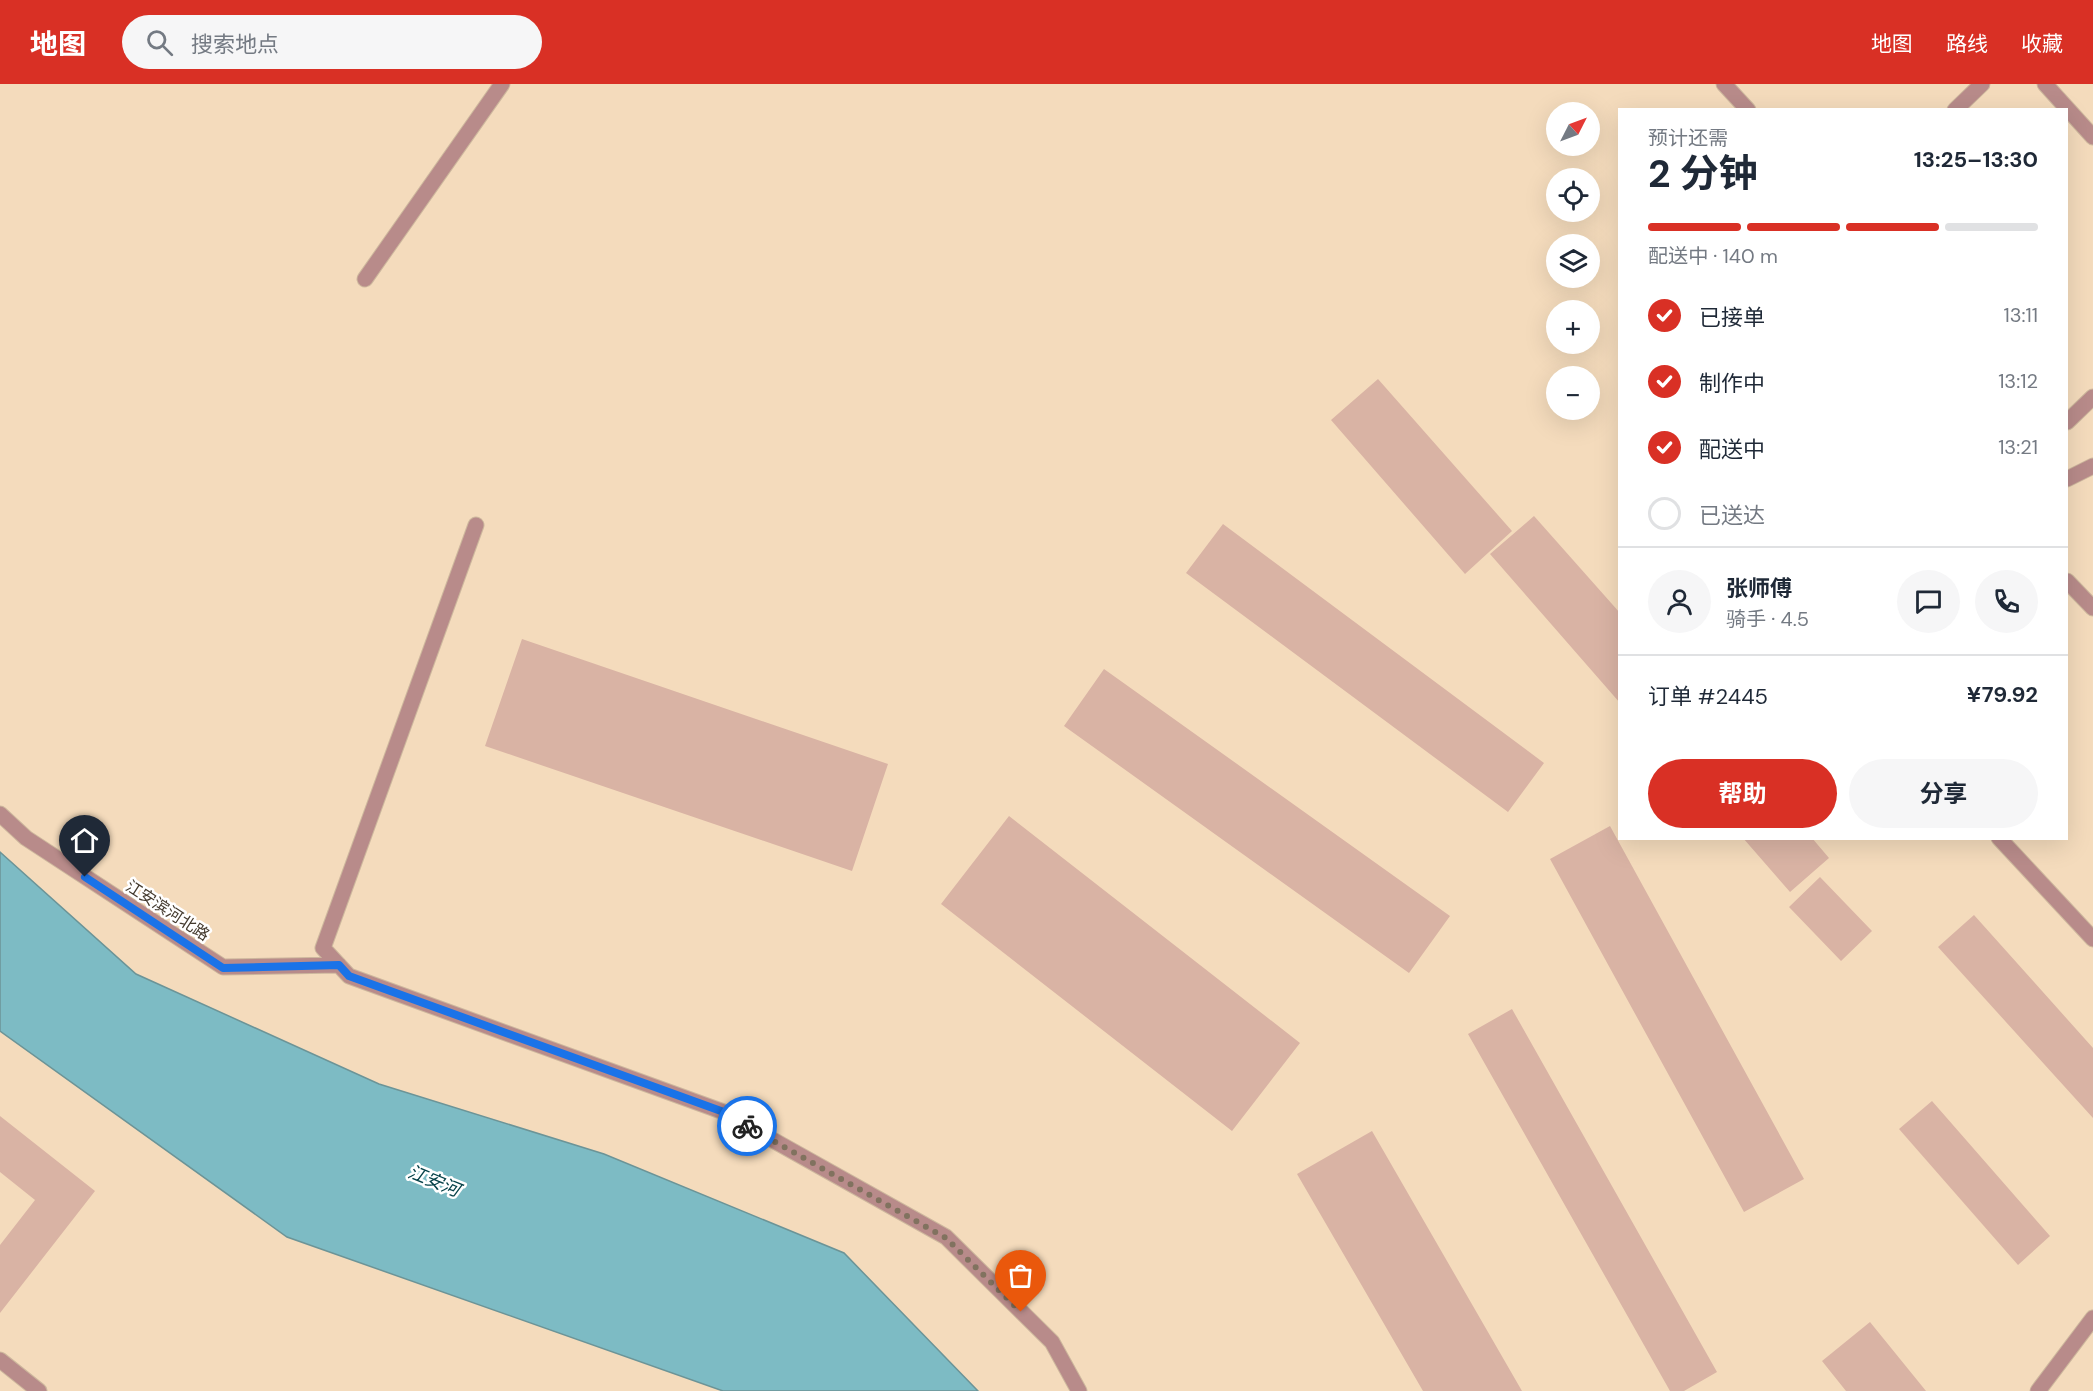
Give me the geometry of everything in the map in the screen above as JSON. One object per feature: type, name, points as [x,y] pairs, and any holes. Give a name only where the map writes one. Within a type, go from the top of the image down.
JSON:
[{"type":"street","points":[[365,279],[502,84]]},
{"type":"street","points":[[1724,84],[1746,108]]},
{"type":"street","points":[[1957,108],[1982,84]]},
{"type":"street","points":[[2045,84],[2067,108]]},
{"type":"street","points":[[2068,109],[2093,137]]},
{"type":"street","points":[[2068,421],[2093,397]]},
{"type":"street","points":[[2068,478],[2093,466]]},
{"type":"street","points":[[476,525],[323,948],[349,976],[721,1111],[946,1238],[1052,1342],[1079,1391]]},
{"type":"street","points":[[2068,582],[2093,608]]},
{"type":"street","name":"江安滨河北路","points":[[0,814],[26,838],[223,968],[339,965]]},
{"type":"street","points":[[2001,840],[2093,939]]},
{"type":"street","points":[[2038,1391],[2093,1318]]},
{"type":"street","points":[[0,1360],[39,1391]]},
{"type":"water","name":"江安河","points":[[0,852],[136,974],[379,1084],[604,1154],[844,1253],[978,1391],[723,1391],[287,1237],[0,1031]]},
{"type":"building","points":[[1378,379],[1512,531],[1465,574],[1331,420]]},
{"type":"building","points":[[1534,516],[1618,611],[1618,701],[1490,554]]},
{"type":"building","points":[[1223,524],[1544,763],[1508,812],[1186,573]]},
{"type":"building","points":[[522,639],[888,764],[852,871],[485,746]]},
{"type":"building","points":[[1104,669],[1450,916],[1409,973],[1064,726]]},
{"type":"building","points":[[1009,816],[1300,1043],[1232,1131],[941,904]]},
{"type":"building","points":[[1610,826],[1804,1179],[1744,1212],[1550,859]]},
{"type":"building","points":[[1745,840],[1814,840],[1829,858],[1790,892]]},
{"type":"building","points":[[1820,877],[1872,931],[1841,961],[1789,907]]},
{"type":"building","points":[[1974,915],[2093,1048],[2093,1118],[1938,947]]},
{"type":"building","points":[[1512,1009],[1717,1372],[1684,1391],[1670,1391],[1468,1034]]},
{"type":"building","points":[[1932,1101],[2050,1236],[2018,1265],[1899,1129]]},
{"type":"building","points":[[0,1116],[95,1191],[0,1313],[0,1245],[35,1200],[0,1172]]},
{"type":"building","points":[[1372,1131],[1522,1391],[1423,1391],[1297,1174]]},
{"type":"building","points":[[1870,1322],[1926,1391],[1846,1391],[1822,1361]]},
{"type":"way so far","points":[[747,1126],[946,1238],[1021,1312]]},
{"type":"route","points":[[85,877],[223,968],[339,965],[349,976],[721,1111],[747,1126]]}]
